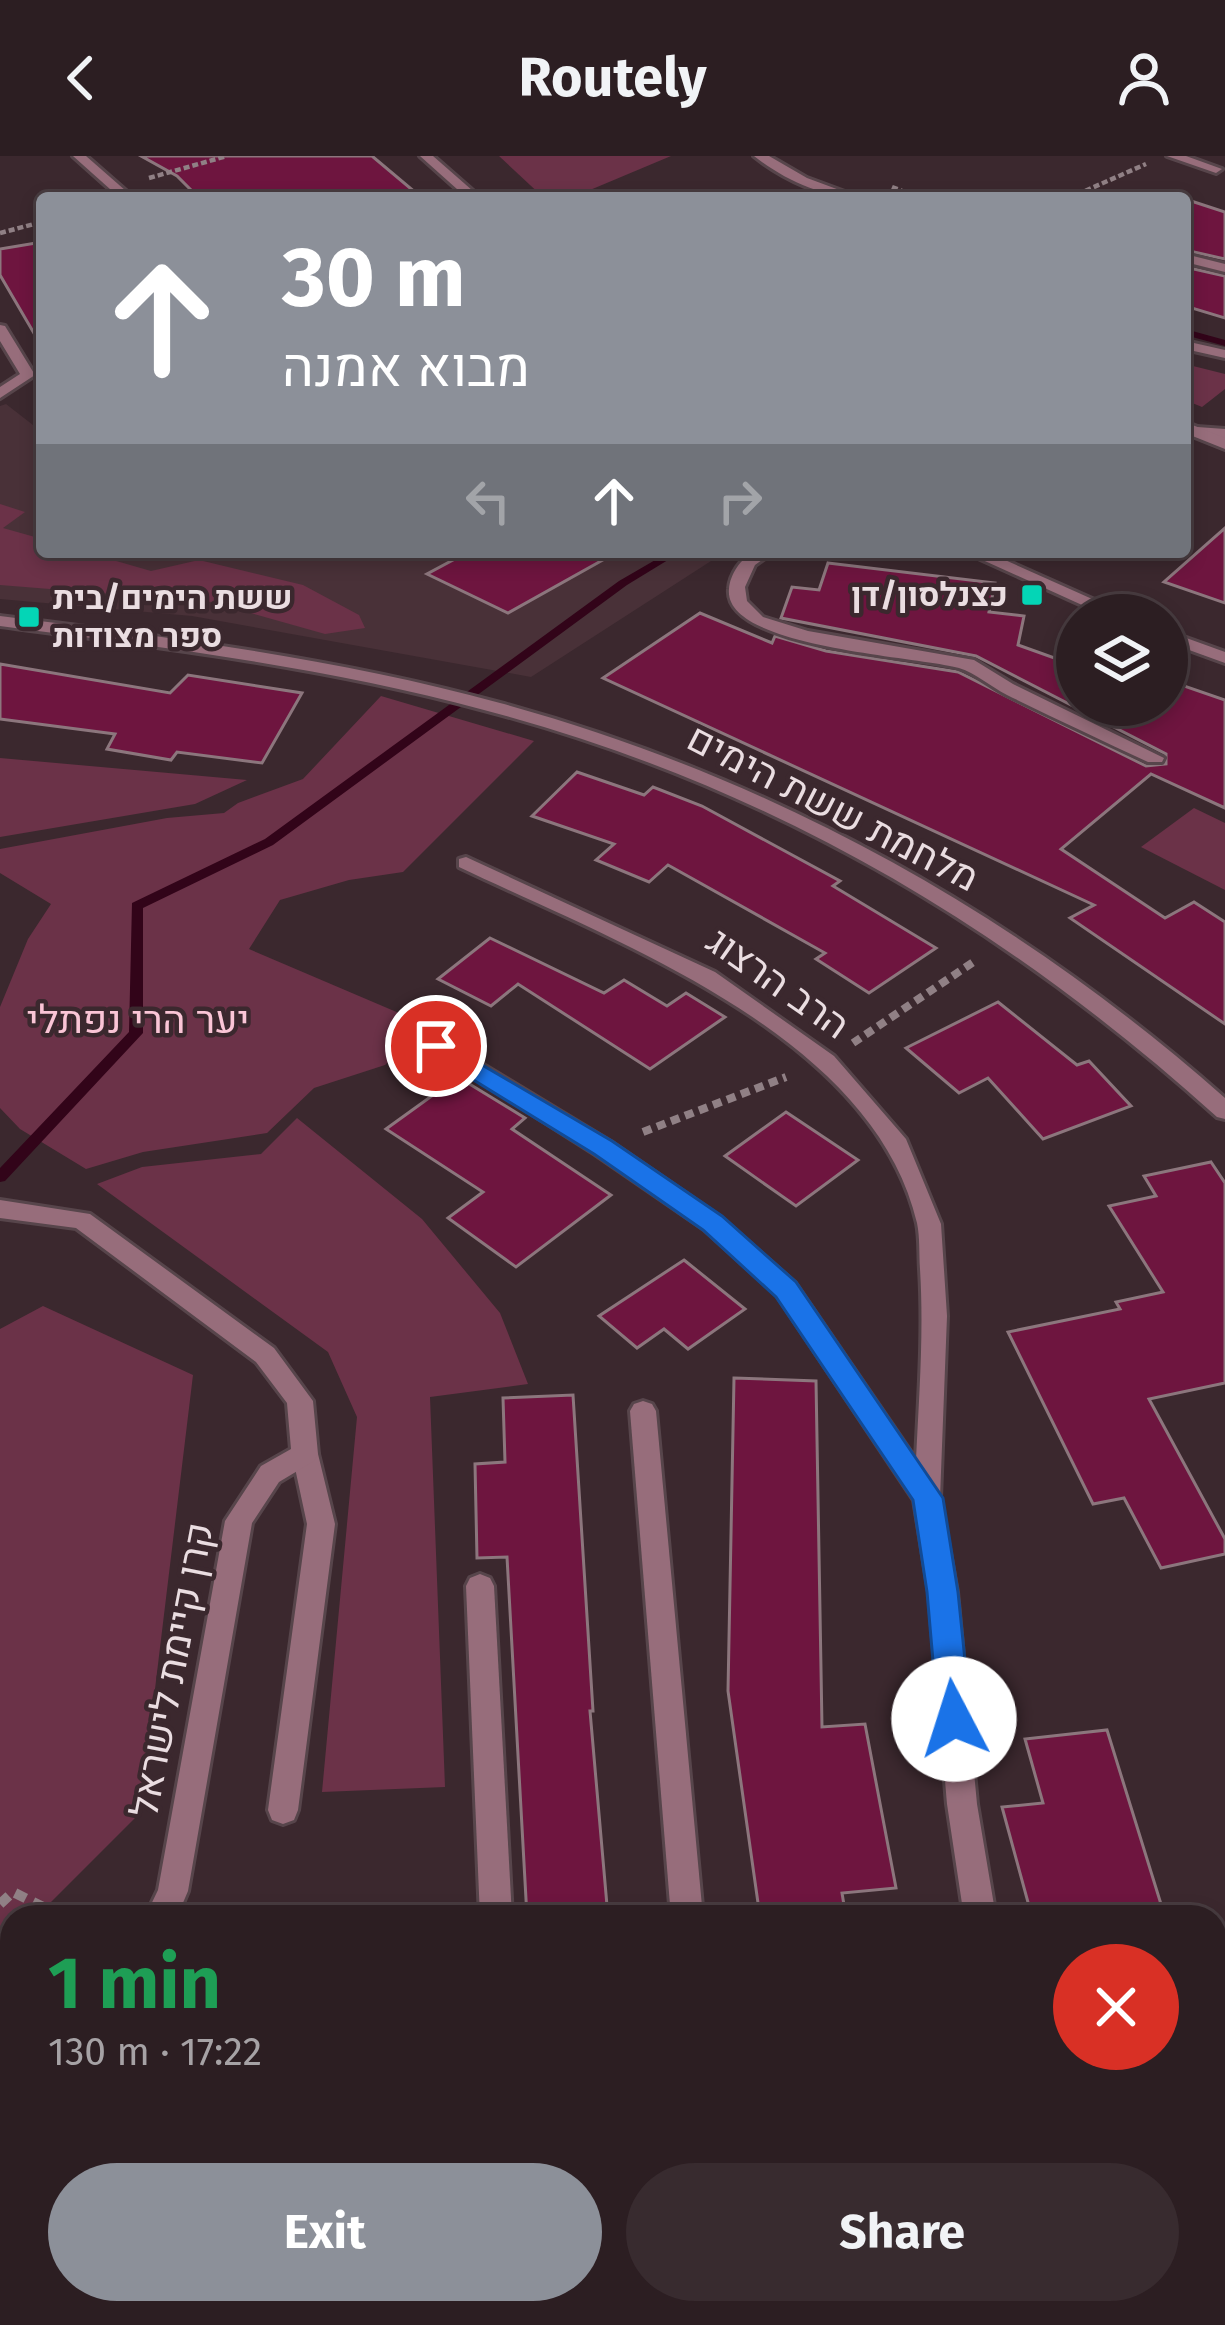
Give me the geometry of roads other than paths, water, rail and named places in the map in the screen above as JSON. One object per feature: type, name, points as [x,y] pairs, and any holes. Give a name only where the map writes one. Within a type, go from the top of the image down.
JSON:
[{"type":"street","points":[[79,156],[123,192]]},
{"type":"street","points":[[426,156],[468,192]]},
{"type":"street","points":[[760,156],[803,181],[837,192]]},
{"type":"street","points":[[1173,156],[1220,166],[1225,182]]},
{"type":"street","points":[[1191,259],[1225,268]]},
{"type":"street","points":[[0,329],[36,386]]},
{"type":"street","points":[[1191,349],[1225,355]]},
{"type":"street","points":[[0,394],[28,376]]},
{"type":"street","points":[[1191,429],[1225,434]]},
{"type":"street","points":[[1191,429],[1225,444]]},
{"type":"street","points":[[755,558],[748,562],[737,587],[739,602],[757,621],[805,636],[968,664],[1006,688],[1155,758]]},
{"type":"street","points":[[987,558],[1070,594]]},
{"type":"street","name":"מלחמת ששת הימים","points":[[0,621],[151,640],[414,687],[496,707],[681,768],[826,836],[1010,938],[1101,1004],[1225,1111]]},
{"type":"street","points":[[1188,644],[1225,658]]},
{"type":"street","name":"הרב הרצוג","points":[[466,863],[708,977],[826,1061],[895,1139],[929,1224],[935,1316],[927,1498],[943,1592],[962,1804],[978,1905]]},
{"type":"street","points":[[436,1046],[603,1148],[712,1223],[786,1289],[927,1498]]},
{"type":"street","points":[[0,1209],[82,1220],[265,1355],[300,1401],[305,1454],[321,1524],[283,1810]]},
{"type":"street","points":[[643,1411],[686,1905]]},
{"type":"street","name":"קרן קיימת לישראל","points":[[166,1905],[239,1521],[270,1474],[305,1454]]},
{"type":"street","points":[[480,1586],[495,1905]]},
{"type":"waterway","points":[[1191,334],[1225,343]]},
{"type":"waterway","points":[[0,1177],[136,1033],[137,906],[269,842],[623,583],[666,558]]},
{"type":"place","name":"כצנלסון/דן","points":[[1032,595]]},
{"type":"place","name":"ששת הימים/בית ספר מצודות","points":[[29,617]]},
{"type":"park label","name":"יער הרי נפתלי","points":[[138,1020]]}]
